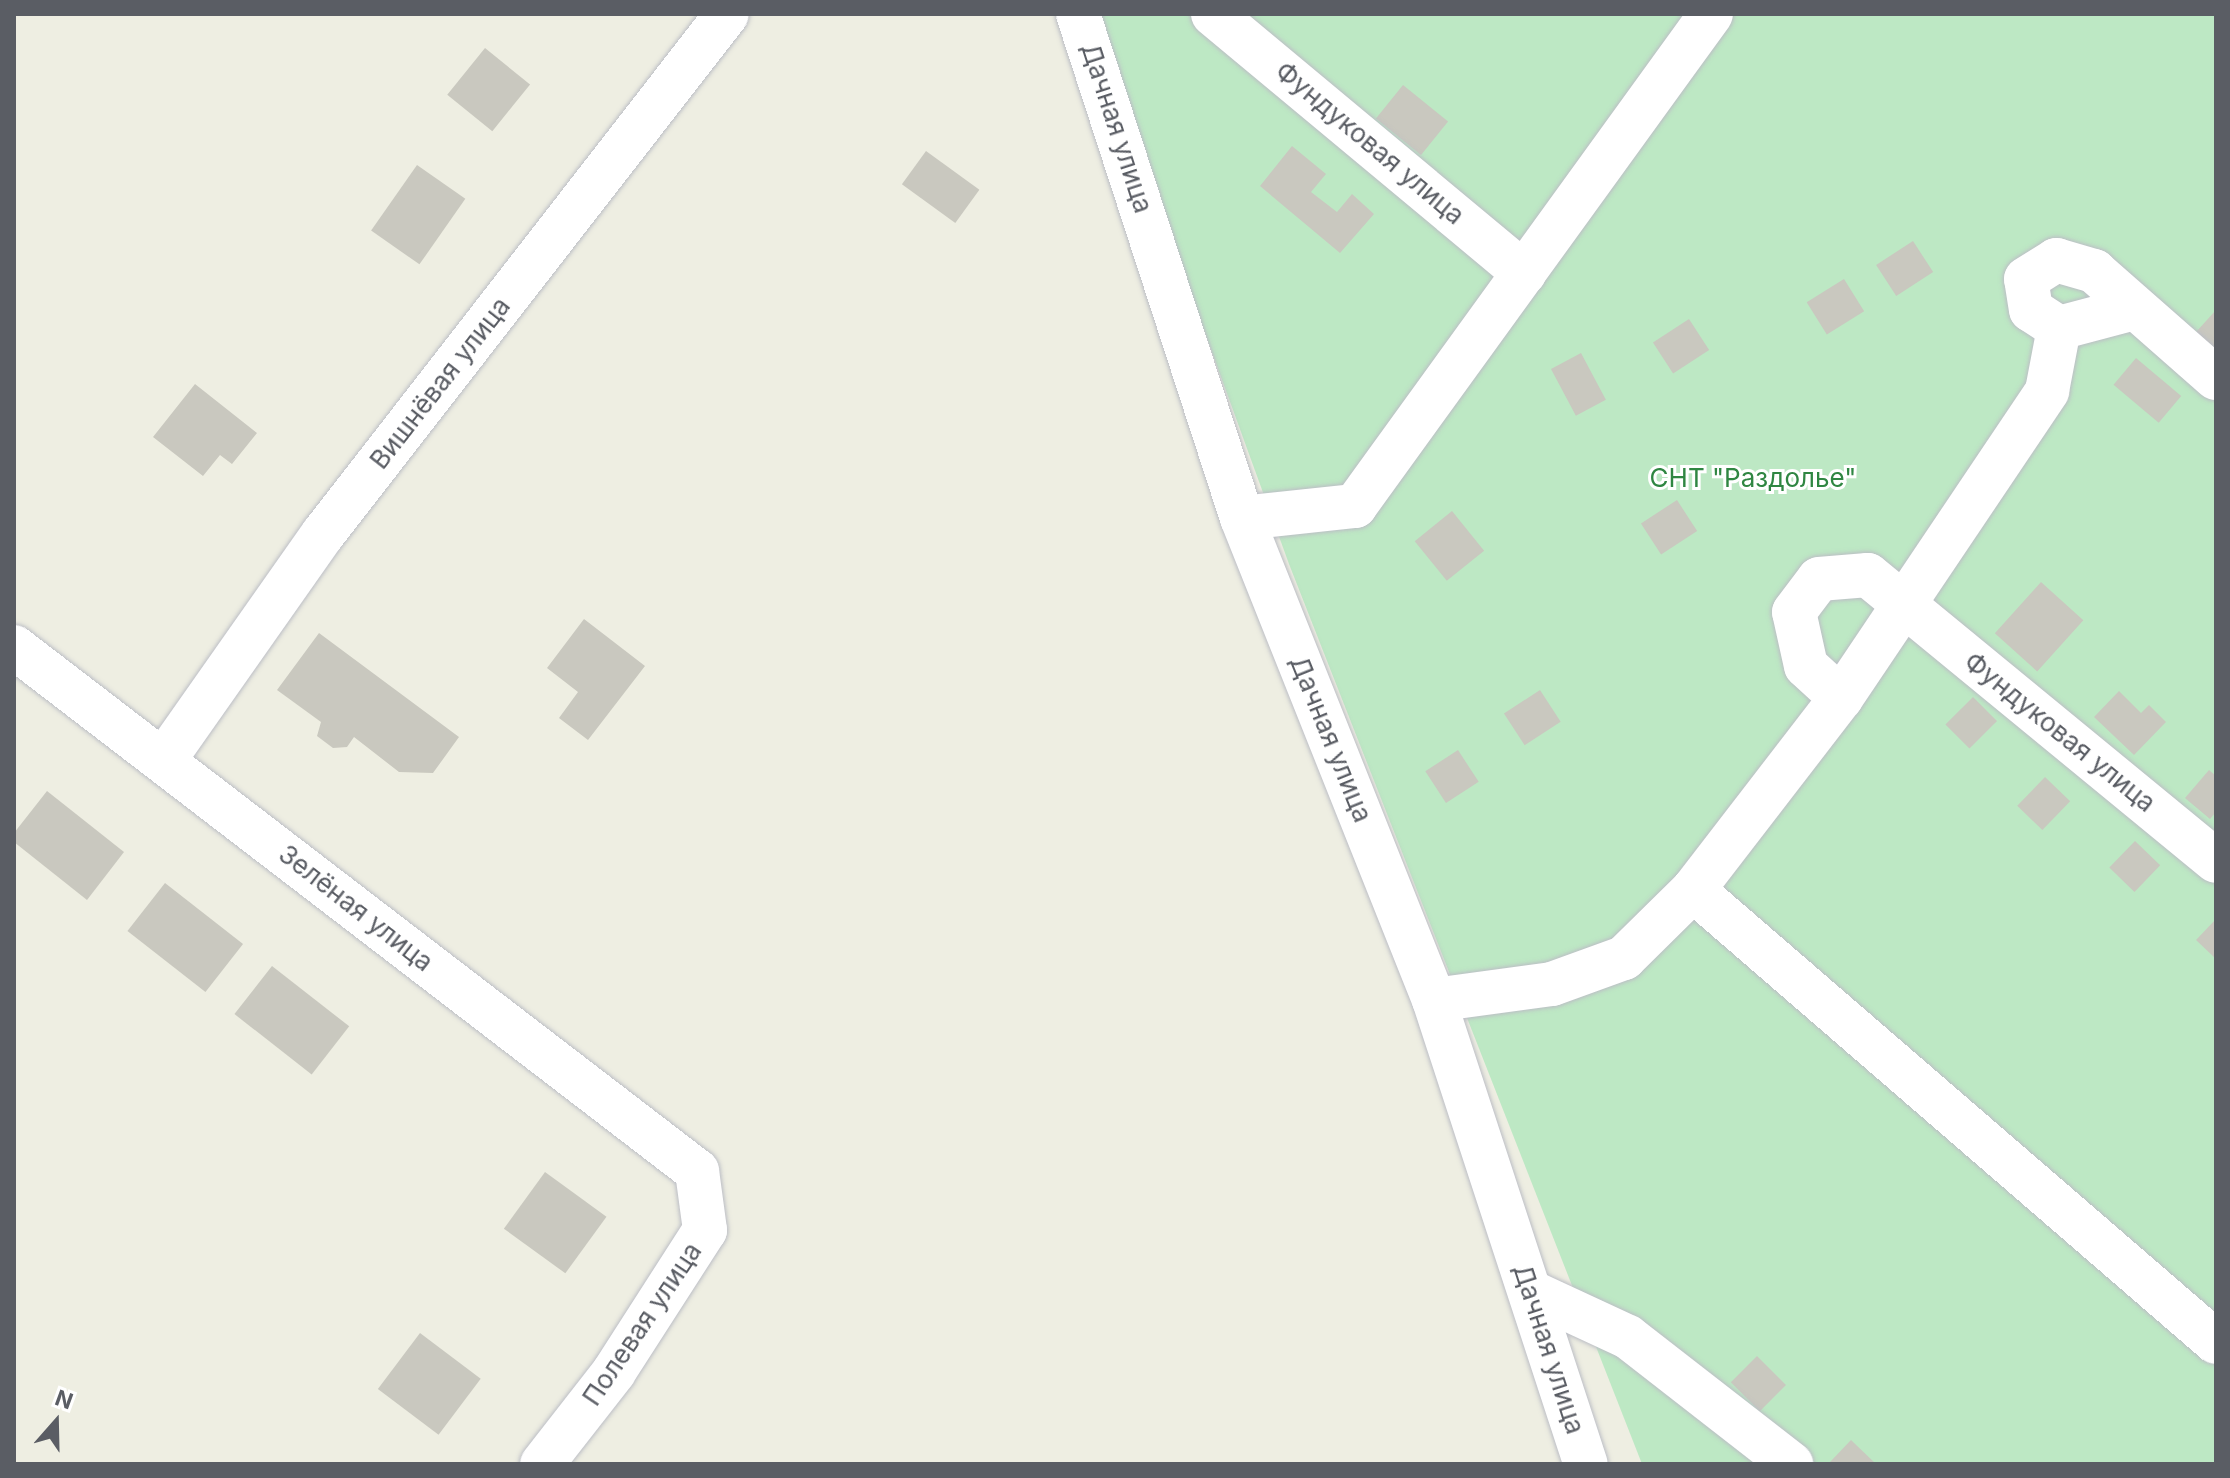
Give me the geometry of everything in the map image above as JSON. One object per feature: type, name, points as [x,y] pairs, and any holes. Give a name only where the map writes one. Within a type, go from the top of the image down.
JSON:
[{"type":"street","name":"Вишнёвая улица","points":[[164,760],[323,534],[727,14]]},
{"type":"street","name":"Дачная улица","points":[[1078,14],[1242,518],[1434,1000],[1586,1464]]},
{"type":"street","name":"Фундуковая улица","points":[[1213,14],[1524,273]]},
{"type":"street","points":[[1242,518],[1355,506],[1711,14]]},
{"type":"street","points":[[2134,308],[2059,328],[2031,310],[2026,279],[2056,260],[2094,271],[2216,378]]},
{"type":"street","points":[[1434,1000],[1552,984],[1624,958],[1693,890],[1841,698],[2047,391],[2059,328]]},
{"type":"street","name":"Фундуковая улица","points":[[1841,698],[1806,666],[1794,612],[1819,579],[1868,575],[2216,861]]},
{"type":"street","name":"Зелёная улица","points":[[14,647],[697,1171]]},
{"type":"street","points":[[1693,890],[2216,1342]]},
{"type":"street","name":"Полевая улица","points":[[542,1464],[614,1372],[705,1230],[697,1171]]},
{"type":"street","points":[[1531,1292],[1628,1337],[1791,1464]]},
{"type":"green space","name":"СНТ \"Раздолье\"","points":[[1089,14],[2216,14],[2216,1464],[1642,1464],[1289,564]]},
{"type":"building","points":[[485,48],[530,85],[492,131],[447,95]]},
{"type":"building","points":[[1403,85],[1448,122],[1421,155],[1376,118]]},
{"type":"building","points":[[1292,146],[1326,174],[1311,192],[1337,212],[1352,194],[1374,214],[1340,253],[1260,186]]},
{"type":"building","points":[[926,151],[979,190],[955,223],[902,184]]},
{"type":"building","points":[[417,165],[465,199],[419,264],[371,231]]},
{"type":"building","points":[[1913,241],[1933,272],[1896,296],[1876,265]]},
{"type":"building","points":[[1844,279],[1864,311],[1827,335],[1807,302]]},
{"type":"building","points":[[2216,310],[2216,347],[2215,348],[2196,332]]},
{"type":"building","points":[[1689,319],[1709,350],[1673,373],[1653,342]]},
{"type":"building","points":[[1581,353],[1606,400],[1576,416],[1551,369]]},
{"type":"building","points":[[2136,358],[2181,396],[2159,423],[2114,385]]},
{"type":"building","points":[[195,384],[257,433],[232,464],[220,455],[203,476],[153,437]]},
{"type":"building","points":[[1677,500],[1697,531],[1661,554],[1641,523]]},
{"type":"building","points":[[1452,511],[1484,551],[1447,581],[1415,541]]},
{"type":"building","points":[[2041,582],[2083,620],[2037,671],[1995,633]]},
{"type":"building","points":[[584,619],[645,666],[588,740],[559,718],[578,692],[547,668]]},
{"type":"building","points":[[319,633],[459,737],[433,773],[399,772],[354,737],[347,747],[333,748],[317,736],[321,722],[277,690]]},
{"type":"building","points":[[1540,690],[1561,722],[1525,745],[1504,713]]},
{"type":"building","points":[[2119,691],[2141,713],[2149,705],[2166,722],[2134,755],[2094,717]]},
{"type":"building","points":[[1973,697],[1997,721],[1969,749],[1945,725]]},
{"type":"building","points":[[1458,750],[1479,782],[1446,803],[1425,771]]},
{"type":"building","points":[[2209,770],[2216,776],[2216,812],[2210,819],[2185,798]]},
{"type":"building","points":[[2045,777],[2070,801],[2042,830],[2017,806]]},
{"type":"building","points":[[47,791],[124,852],[87,900],[14,842],[14,833]]},
{"type":"building","points":[[2135,841],[2160,865],[2134,892],[2109,868]]},
{"type":"building","points":[[165,883],[243,944],[205,992],[127,931]]},
{"type":"building","points":[[2216,919],[2216,959],[2196,940]]},
{"type":"building","points":[[272,966],[349,1026],[312,1074],[234,1014]]},
{"type":"building","points":[[545,1172],[606,1217],[565,1273],[504,1229]]},
{"type":"building","points":[[420,1333],[481,1379],[439,1435],[378,1389]]},
{"type":"building","points":[[1757,1356],[1786,1385],[1760,1411],[1731,1382]]},
{"type":"building","points":[[1851,1440],[1876,1464],[1830,1462]]}]
